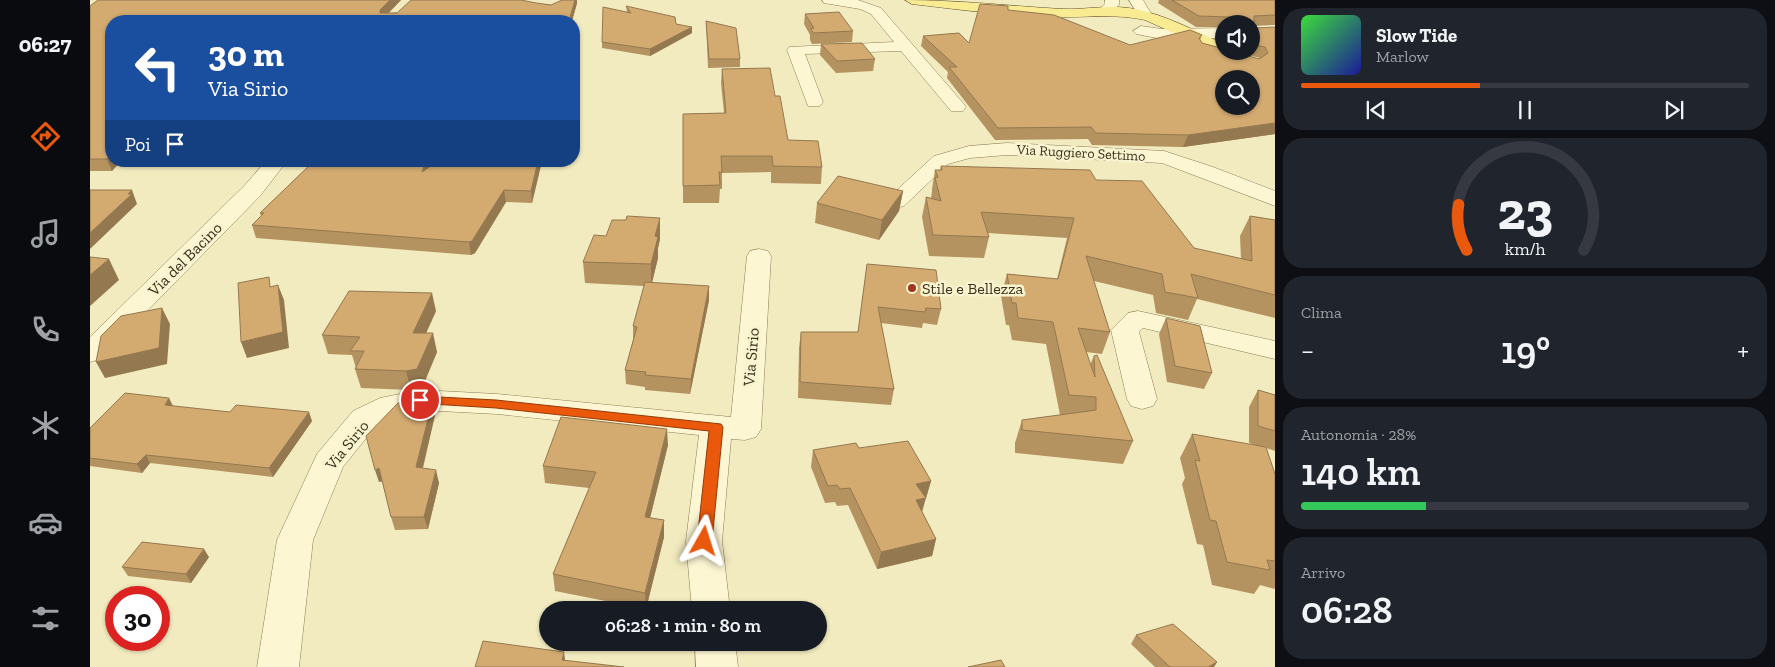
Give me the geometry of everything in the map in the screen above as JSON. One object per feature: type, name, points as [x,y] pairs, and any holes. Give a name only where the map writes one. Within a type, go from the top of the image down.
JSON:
[{"type":"main road","points":[[912,0],[968,6],[1104,15],[1122,11],[1153,19],[1215,47]]},
{"type":"main road","points":[[1153,19],[1158,27],[1152,30],[1121,30],[1215,51]]},
{"type":"street","points":[[829,0],[863,5],[876,11],[957,107]]},
{"type":"street","points":[[1136,0],[1153,19],[1187,27],[1215,26]]},
{"type":"street","points":[[1260,26],[1275,25]]},
{"type":"street","points":[[1141,31],[1187,34],[1215,32]]},
{"type":"street","points":[[1260,32],[1275,31]]},
{"type":"street","points":[[814,102],[795,50],[906,46]]},
{"type":"street","name":"Via Ruggiero Settimo","points":[[896,201],[941,160],[969,152],[1007,150],[1164,157],[1206,171],[1275,199]]},
{"type":"street","name":"Via del Bacino","points":[[90,354],[252,191],[272,167]]},
{"type":"street","name":"Via Sirio","points":[[278,667],[295,540],[329,462],[364,419],[391,405],[420,400],[496,404],[744,429],[759,256]]},
{"type":"street","points":[[1142,399],[1125,330],[1138,319],[1275,350]]},
{"type":"street","points":[[710,601],[704,541],[716,427]]},
{"type":"street","points":[[716,651],[717,667]]},
{"type":"building","points":[[98,0],[390,0],[380,10],[380,13],[397,13],[411,0],[521,0],[551,5],[562,0],[575,0],[571,15],[105,15],[105,159],[90,159],[90,6]]},
{"type":"building","points":[[1172,0],[1275,0],[1275,15],[1215,15],[1215,17],[1199,16]]},
{"type":"building","points":[[980,4],[1008,6],[1008,10],[1054,15],[1130,45],[1190,30],[1202,35],[1199,38],[1202,43],[1215,47],[1215,60],[1260,60],[1268,53],[1265,47],[1260,46],[1260,28],[1275,27],[1275,123],[1188,135],[1096,133],[1091,127],[998,128],[949,67],[957,67],[923,36],[959,33],[969,43]]},
{"type":"building","points":[[626,6],[675,17],[676,24],[692,27],[650,49],[602,42],[603,7],[631,13]]},
{"type":"building","points":[[839,12],[853,31],[813,33],[811,29],[814,28],[805,14]]},
{"type":"building","points":[[706,21],[736,28],[740,59],[709,59]]},
{"type":"building","points":[[862,43],[875,59],[837,61],[821,44]]},
{"type":"building","points":[[770,68],[775,96],[780,96],[788,140],[818,141],[822,167],[773,166],[772,156],[721,156],[722,172],[719,172],[720,185],[683,186],[683,114],[726,113],[722,69]]},
{"type":"building","points":[[941,166],[1090,170],[1096,180],[1142,181],[1194,248],[1252,261],[1250,216],[1275,220],[1275,295],[1191,274],[1198,298],[1165,292],[1162,274],[1086,256],[1110,332],[1078,328],[1095,377],[1094,356],[1097,355],[1133,441],[1022,430],[1022,420],[1096,410],[1096,397],[1069,395],[1053,322],[1018,318],[1016,303],[1012,303],[1007,274],[1058,279],[1074,218],[981,212],[989,237],[933,235],[926,197],[941,201],[935,178],[938,177],[935,170],[942,170]]},
{"type":"building","points":[[308,167],[424,167],[422,172],[429,167],[537,167],[531,191],[504,190],[472,241],[469,242],[252,225],[264,213],[260,213]]},
{"type":"building","points":[[838,176],[903,191],[882,220],[817,203]]},
{"type":"building","points":[[90,190],[132,190],[128,194],[132,194],[90,233]]},
{"type":"building","points":[[627,216],[660,218],[655,236],[658,237],[651,264],[583,262],[594,235],[606,236],[612,220],[626,220]]},
{"type":"building","points":[[90,257],[109,259],[90,275]]},
{"type":"building","points":[[867,264],[936,270],[941,309],[926,308],[925,312],[878,307],[894,389],[800,382],[801,332],[858,332]]},
{"type":"building","points":[[269,277],[270,287],[278,285],[283,332],[241,342],[238,283]]},
{"type":"building","points":[[645,282],[709,286],[691,379],[645,375],[646,372],[625,370],[637,327],[633,326]]},
{"type":"building","points":[[349,291],[432,293],[413,333],[433,333],[417,369],[406,371],[355,369],[364,351],[350,351],[360,337],[322,335]]},
{"type":"building","points":[[162,308],[159,348],[96,362],[101,336],[121,316]]},
{"type":"building","points":[[1166,318],[1200,326],[1212,373],[1175,366]]},
{"type":"building","points":[[1258,390],[1275,395],[1275,431],[1258,426]]},
{"type":"building","points":[[125,393],[169,398],[165,405],[230,412],[236,405],[309,412],[269,468],[146,455],[137,464],[90,458],[90,428]]},
{"type":"building","points":[[398,403],[432,403],[416,467],[436,470],[424,517],[391,517],[379,468],[375,470],[366,436]]},
{"type":"building","points":[[561,417],[667,429],[645,517],[664,520],[645,593],[553,574],[596,472],[543,466]]},
{"type":"building","points":[[1192,434],[1266,447],[1275,474],[1275,561],[1267,560],[1270,570],[1227,562],[1216,521],[1210,520],[1195,460],[1200,461]]},
{"type":"building","points":[[908,441],[931,481],[916,484],[926,498],[916,500],[936,539],[881,552],[850,488],[840,489],[837,485],[828,486],[813,450],[856,443],[859,448]]},
{"type":"building","points":[[142,542],[204,549],[186,574],[122,567]]},
{"type":"building","points":[[1173,624],[1217,662],[1208,667],[1170,667],[1136,635]]},
{"type":"building","points":[[483,641],[539,649],[539,651],[564,652],[562,660],[624,667],[475,667]]},
{"type":"building","points":[[1001,660],[1005,667],[968,667]]},
{"type":"place","name":"Stile e Bellezza","points":[[912,288]]},
{"type":"route","points":[[420,400],[496,404],[716,427],[704,541]]}]
